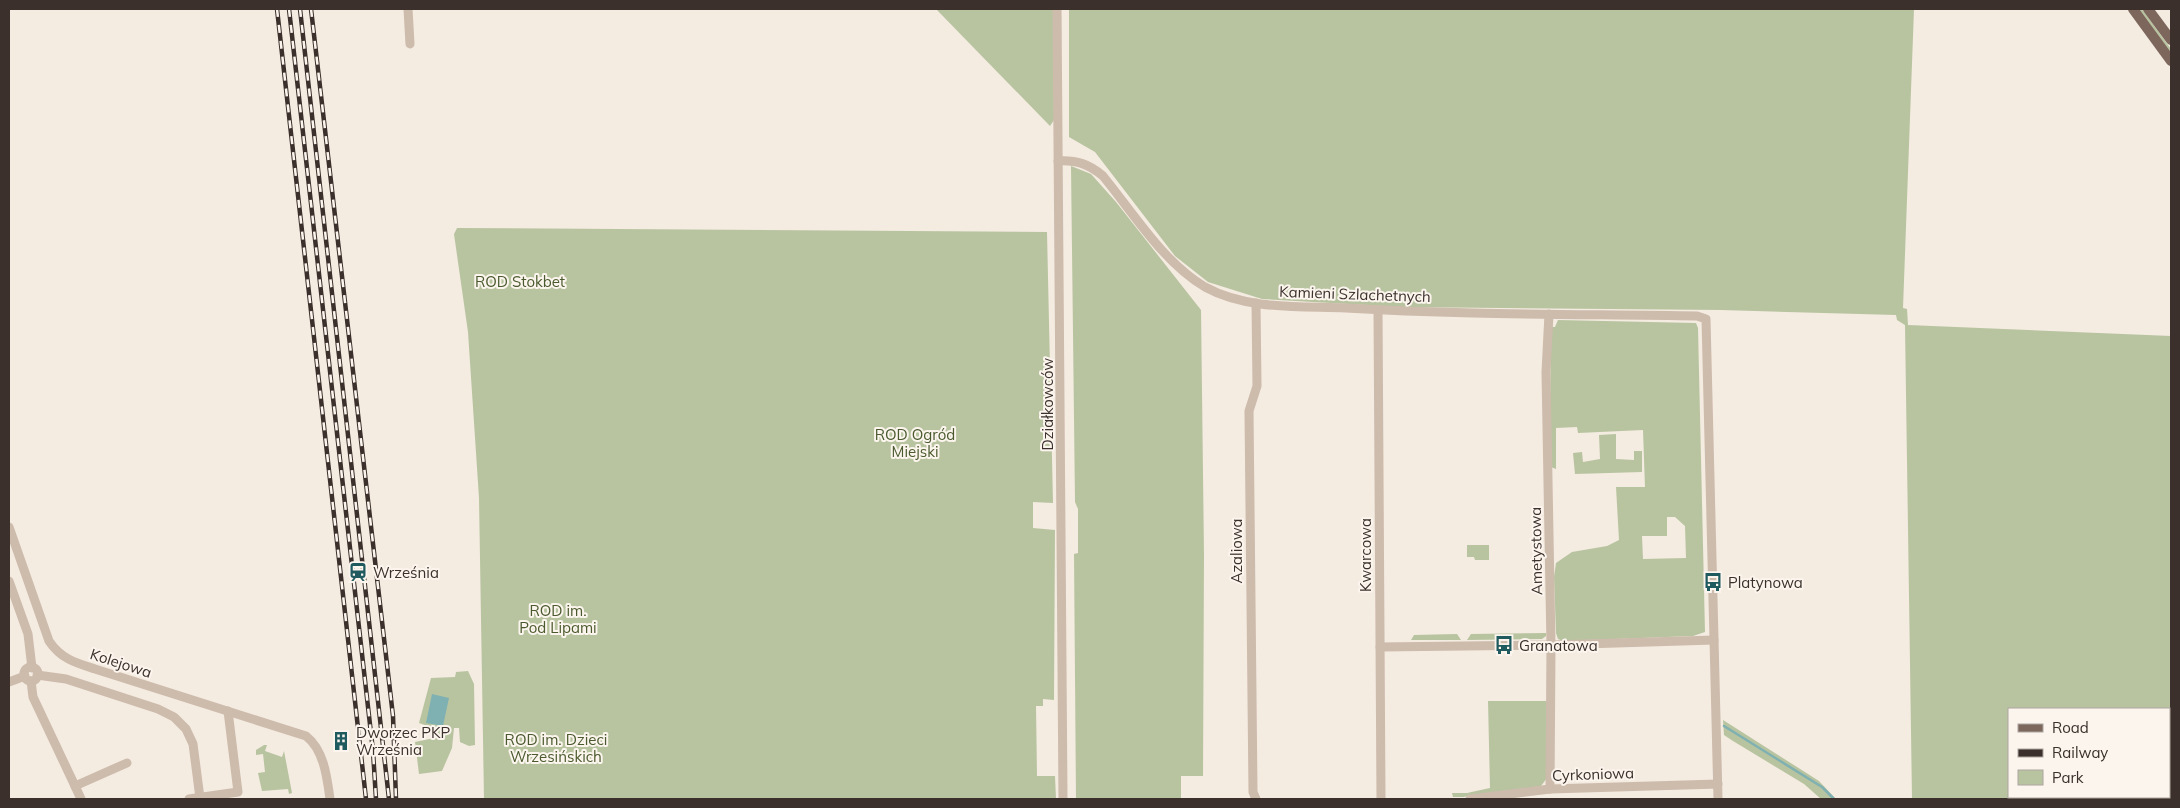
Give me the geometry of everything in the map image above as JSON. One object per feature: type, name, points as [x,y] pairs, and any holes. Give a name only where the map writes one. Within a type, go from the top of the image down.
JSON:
[{"type":"main road","points":[[2133,9],[2171,61]]},
{"type":"main road","points":[[2148,9],[2171,40]]},
{"type":"street","points":[[408,9],[410,44]]},
{"type":"street","name":"Działkowców","points":[[1057,9],[1063,799]]},
{"type":"street","name":"Kamieni Szlachetnych","points":[[1058,161],[1082,162],[1103,176],[1155,241],[1183,272],[1206,287],[1230,298],[1256,303],[1378,310],[1697,316],[1706,318],[1714,640]]},
{"type":"street","name":"Azaliowa","points":[[1256,303],[1257,386],[1250,411],[1249,471],[1253,792],[1256,799]]},
{"type":"street","name":"Kwarcowa","points":[[1378,310],[1381,799]]},
{"type":"street","name":"Ametystowa","points":[[1549,314],[1546,372],[1551,646],[1550,789]]},
{"type":"street","name":"Kolejowa","points":[[9,527],[49,642],[60,655],[66,660],[306,736],[317,747],[323,764],[330,799]]},
{"type":"street","points":[[9,581],[28,634],[33,697],[82,799]]},
{"type":"street","points":[[1380,647],[1551,646],[1714,640],[1718,799]]},
{"type":"street","points":[[9,682],[31,675],[66,679],[158,709],[174,717],[186,729],[193,744],[200,798]]},
{"type":"street","points":[[188,799],[238,792],[228,711]]},
{"type":"street","points":[[75,786],[127,763]]},
{"type":"street","name":"Cyrkoniowa","points":[[1470,799],[1550,789],[1718,784]]},
{"type":"green space","points":[[936,9],[1053,9],[1054,120],[1050,126]]},
{"type":"green space","points":[[1069,9],[1914,9],[1903,308],[1907,309],[1908,325],[2171,336],[2171,749],[2170,708],[2008,708],[2008,798],[2081,799],[1912,799],[1905,325],[1897,320],[1896,315],[1721,310],[1400,307],[1262,299],[1208,282],[1175,256],[1095,152],[1069,137]]},
{"type":"green space","points":[[2139,9],[2142,9],[2171,49],[2171,53]]},
{"type":"green space","points":[[1071,166],[1091,174],[1116,202],[1201,310],[1204,555],[1203,776],[1181,776],[1181,799],[1076,799],[1074,554],[1078,553],[1078,509],[1075,502]]},
{"type":"green space","points":[[457,228],[1047,232],[1053,503],[1033,502],[1033,528],[1055,530],[1054,700],[1043,699],[1043,706],[1036,706],[1037,776],[1055,776],[1056,799],[484,799],[479,498],[468,332],[454,234]]},
{"type":"green space","points":[[1558,320],[1696,323],[1698,328],[1705,632],[1693,636],[1563,641],[1558,639],[1556,633],[1554,577],[1556,563],[1572,552],[1607,546],[1619,540],[1616,487],[1645,487],[1643,430],[1578,433],[1577,427],[1556,428],[1556,469],[1551,467],[1551,327],[1555,327]],"holes":[[[1667,517],[1675,517],[1685,526],[1686,558],[1643,559],[1642,536],[1667,536]]]},
{"type":"green space","points":[[1616,434],[1616,459],[1634,460],[1634,451],[1642,451],[1642,472],[1575,474],[1573,453],[1582,452],[1583,462],[1600,459],[1599,435]]},
{"type":"green space","points":[[1467,545],[1489,545],[1489,560],[1475,560],[1474,557],[1467,557]]},
{"type":"green space","points":[[1546,633],[1546,636],[1542,639],[1467,640],[1471,634]]},
{"type":"green space","points":[[1457,634],[1461,640],[1411,640],[1414,635]]},
{"type":"green space","points":[[468,671],[474,684],[475,745],[469,746],[460,742],[459,728],[454,728],[452,748],[442,771],[419,774],[415,742],[434,738],[433,728],[419,723],[431,678],[455,677],[456,672]]},
{"type":"green space","points":[[1488,701],[1547,701],[1547,778],[1541,786],[1453,797],[1452,793],[1467,793],[1490,788]]},
{"type":"green space","points":[[1723,720],[1819,781],[1836,799],[1821,799],[1804,784],[1724,735]]},
{"type":"green space","points":[[267,745],[265,751],[282,757],[284,751],[292,793],[289,794],[288,789],[262,791],[258,773],[265,772],[263,754],[256,755],[256,750]]},
{"type":"water","points":[[432,694],[449,698],[443,726],[426,723]]},
{"type":"waterway","points":[[1724,726],[1822,787],[1834,799]]},
{"type":"railway","points":[[277,9],[366,799]]},
{"type":"railway","points":[[289,9],[373,751],[376,799]]},
{"type":"railway","points":[[300,9],[389,799]]},
{"type":"railway","points":[[311,9],[393,716],[396,799]]},
{"type":"place","name":"Września","points":[[358,572]]},
{"type":"place","name":"Platynowa","points":[[1713,582]]},
{"type":"place","name":"Granatowa","points":[[1504,645]]},
{"type":"place","name":"Dworzec PKP Września","points":[[341,741]]},
{"type":"park label","name":"ROD Stokbet","points":[[520,281]]},
{"type":"park label","name":"ROD Ogród Miejski","points":[[915,442]]},
{"type":"park label","name":"ROD im. Pod Lipami","points":[[558,618]]},
{"type":"park label","name":"ROD im. Dzieci Wrzesińskich","points":[[556,748]]}]
